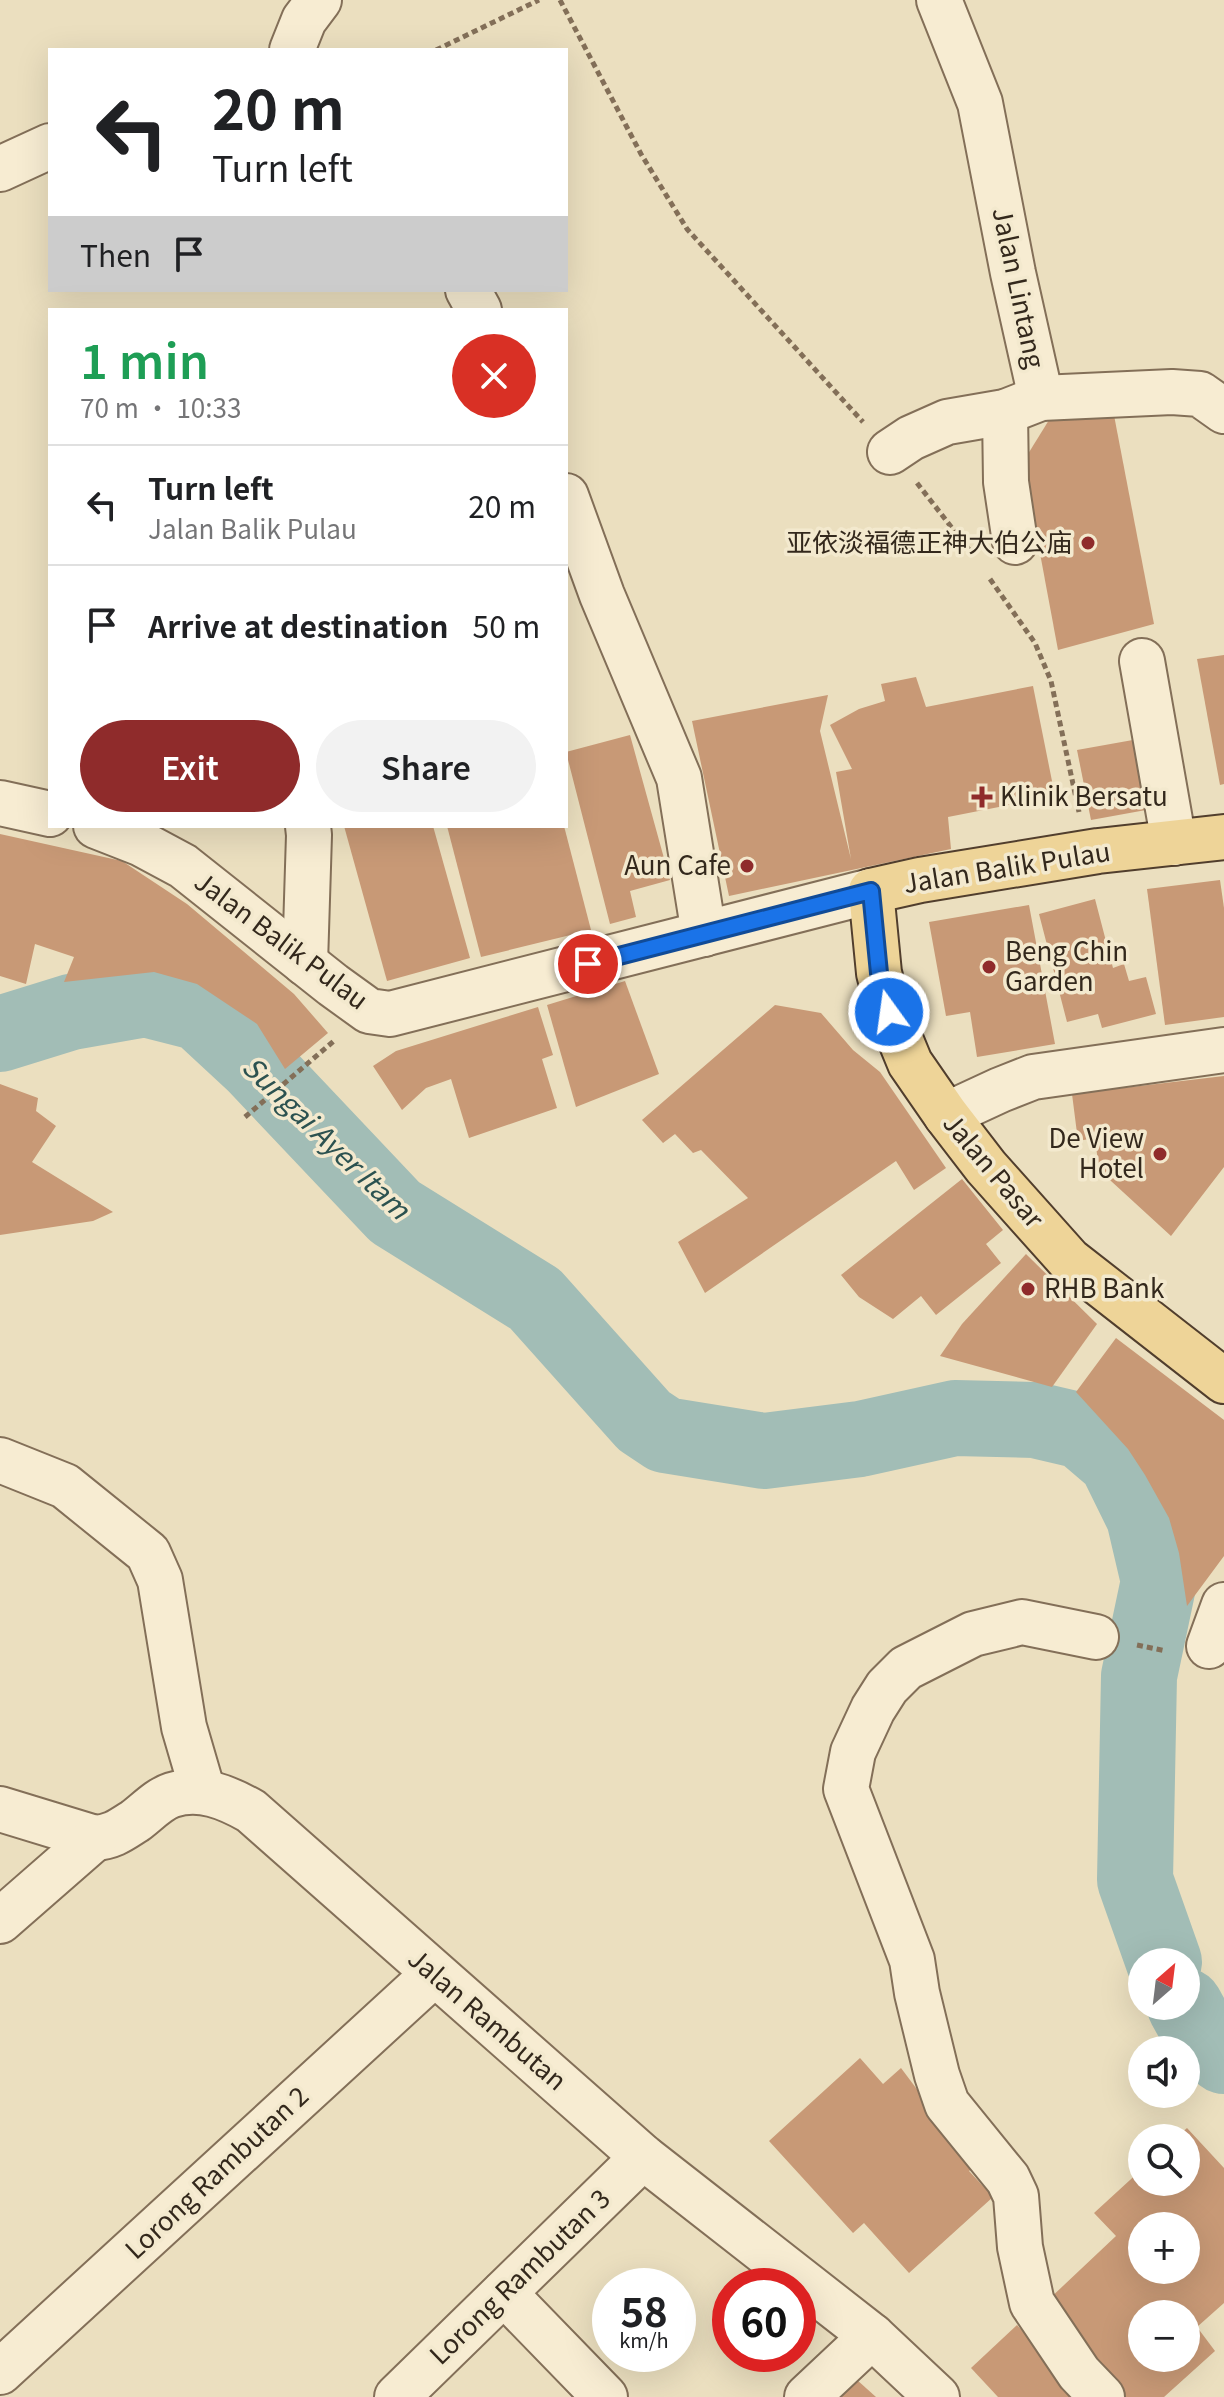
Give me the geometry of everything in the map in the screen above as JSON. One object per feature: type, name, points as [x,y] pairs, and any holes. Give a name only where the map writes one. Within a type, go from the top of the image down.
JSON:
[{"type":"main road","name":"Jalan Balik Pulau","points":[[871,891],[1088,853],[1224,837]]},
{"type":"main road","name":"Jalan Pasar","points":[[871,891],[879,973],[889,1012],[910,1063],[946,1115],[986,1167],[1069,1260],[1224,1381]]},
{"type":"street","points":[[293,48],[304,20],[319,0]]},
{"type":"street","name":"Jalan Lintang","points":[[939,0],[980,103],[1013,273],[1023,405],[1172,392],[1200,394],[1224,411]]},
{"type":"street","points":[[0,169],[48,147]]},
{"type":"street","points":[[890,452],[911,438],[947,422],[1023,405],[1006,482],[1015,542]]},
{"type":"street","points":[[568,502],[602,595],[679,778],[704,934]]},
{"type":"street","points":[[1142,661],[1174,843]]},
{"type":"street","points":[[0,803],[48,814]]},
{"type":"street","name":"Jalan Balik Pulau","points":[[101,828],[142,844],[183,866],[369,1011],[390,1014],[871,891]]},
{"type":"street","points":[[305,963],[308,828]]},
{"type":"street","points":[[946,1115],[1033,1077],[1224,1050]]},
{"type":"street","points":[[0,1460],[65,1486],[148,1553],[160,1580],[184,1727],[203,1792]]},
{"type":"street","points":[[1209,1646],[1224,1605]]},
{"type":"street","points":[[1096,1637],[1022,1622],[973,1634],[906,1668],[887,1687],[873,1709],[853,1752],[846,1789],[912,1960],[917,1993],[947,2104],[1008,2179],[1016,2196],[1020,2247],[1032,2303],[1079,2373],[1102,2397]]},
{"type":"street","name":"Jalan Rambutan","points":[[0,1921],[95,1838],[108,1838],[119,1832],[170,1795],[203,1792],[227,1797],[251,1811],[643,2157],[872,2336],[937,2397]]},
{"type":"street","points":[[0,1809],[95,1838]]},
{"type":"street","name":"Lorong Rambutan 2","points":[[0,2372],[434,1974]]},
{"type":"street","name":"Lorong Rambutan 3","points":[[397,2397],[643,2157]]},
{"type":"street","points":[[504,2293],[605,2397]]},
{"type":"street","points":[[807,2397],[872,2336]]},
{"type":"path","points":[[440,48],[539,0]]},
{"type":"path","points":[[560,0],[641,154],[687,229],[915,480],[971,552]]},
{"type":"path","points":[[989,578],[1035,643],[1051,681],[1088,853]]},
{"type":"path","points":[[245,1117],[369,1011]]},
{"type":"building","name":"亚依淡福德正神大伯公庙","points":[[1113,410],[1154,624],[1058,650],[1023,462],[1049,420]]},
{"type":"building","points":[[1224,655],[1224,784],[1220,785],[1197,659]]},
{"type":"building","points":[[916,677],[926,707],[1033,686],[1055,796],[948,817],[951,849],[729,896],[692,721],[828,695],[820,731],[851,859],[836,772],[852,769],[830,725],[859,709],[885,701],[881,684]]},
{"type":"building","points":[[630,735],[670,880],[630,891],[636,917],[610,924],[568,751]]},
{"type":"building","points":[[1144,738],[1157,808],[1091,820],[1077,750]]},
{"type":"building","points":[[345,828],[434,828],[470,958],[387,981]]},
{"type":"building","points":[[448,828],[565,828],[591,930],[481,957]]},
{"type":"building","points":[[0,834],[122,861],[187,904],[294,994],[328,1033],[285,1069],[257,1024],[197,984],[154,972],[64,982],[74,957],[35,944],[26,984],[0,976]]},
{"type":"building","points":[[1220,880],[1224,908],[1224,1017],[1165,1025],[1147,889]]},
{"type":"building","points":[[1095,899],[1113,968],[1124,964],[1129,981],[1146,977],[1156,1014],[1102,1028],[1098,1014],[1067,1022],[1039,914]]},
{"type":"building","name":"Beng Chin Garden","points":[[1029,905],[1055,1044],[977,1057],[970,1012],[946,1016],[929,922]]},
{"type":"building","points":[[625,981],[659,1074],[576,1107],[547,1005]]},
{"type":"building","points":[[775,1005],[821,1013],[853,1050],[880,1072],[946,1168],[914,1190],[896,1161],[705,1293],[678,1242],[748,1198],[701,1150],[693,1153],[675,1134],[663,1143],[642,1120]]},
{"type":"building","points":[[538,1007],[553,1055],[542,1059],[557,1108],[469,1138],[451,1079],[426,1088],[402,1110],[373,1066],[396,1051]]},
{"type":"building","name":"De View Hotel","points":[[1224,1076],[1224,1167],[1171,1236],[1099,1170],[1095,1138],[1078,1141],[1072,1094]]},
{"type":"building","points":[[0,1084],[38,1098],[36,1111],[56,1126],[32,1162],[113,1212],[93,1221],[0,1235]]},
{"type":"building","points":[[962,1179],[1003,1230],[986,1244],[1001,1263],[936,1315],[921,1296],[893,1319],[859,1297],[841,1275]]},
{"type":"building","name":"RHB Bank","points":[[1026,1254],[1097,1324],[1052,1387],[940,1356],[962,1324]]},
{"type":"building","points":[[1116,1338],[1224,1420],[1224,1556],[1187,1606],[1179,1553],[1169,1518],[1128,1449],[1076,1392]]},
{"type":"building","points":[[860,2058],[883,2084],[901,2068],[943,2124],[980,2162],[969,2171],[993,2197],[909,2273],[864,2223],[853,2233],[769,2141]]},
{"type":"building","points":[[1200,2142],[1224,2168],[1224,2303],[1200,2324],[1200,2300],[1128,2300],[1128,2372],[1192,2372],[1164,2397],[1117,2397],[1046,2302],[1116,2236],[1094,2213],[1128,2182],[1128,2196],[1200,2196]]},
{"type":"building","points":[[1017,2325],[1083,2397],[998,2397],[971,2368]]},
{"type":"building","points":[[1200,2331],[1215,2351],[1200,2365]]},
{"type":"building","points":[[847,2371],[876,2397],[823,2397]]},
{"type":"waterway","name":"Sungai Ayer Itam","points":[[0,1034],[71,1012],[145,999],[200,1013],[255,1064],[395,1212],[535,1299],[644,1421],[665,1435],[764,1451],[860,1439],[955,1418],[1035,1420],[1082,1431],[1116,1460],[1144,1517],[1159,1581],[1139,1676],[1135,1880],[1159,1948]]},
{"type":"waterway","name":"Sungai Ayer Itam","points":[[1193,2020],[1204,2040],[1224,2056]]},
{"type":"place","name":"亚依淡福德正神大伯公庙","points":[[1088,543]]},
{"type":"place","name":"Klinik Bersatu","points":[[982,797]]},
{"type":"place","name":"Aun Cafe","points":[[747,866]]},
{"type":"place","name":"Beng Chin Garden","points":[[989,967]]},
{"type":"place","name":"De View Hotel","points":[[1160,1154]]},
{"type":"place","name":"RHB Bank","points":[[1028,1289]]},
{"type":"route","points":[[588,964],[871,891],[879,973],[889,1012]]}]
